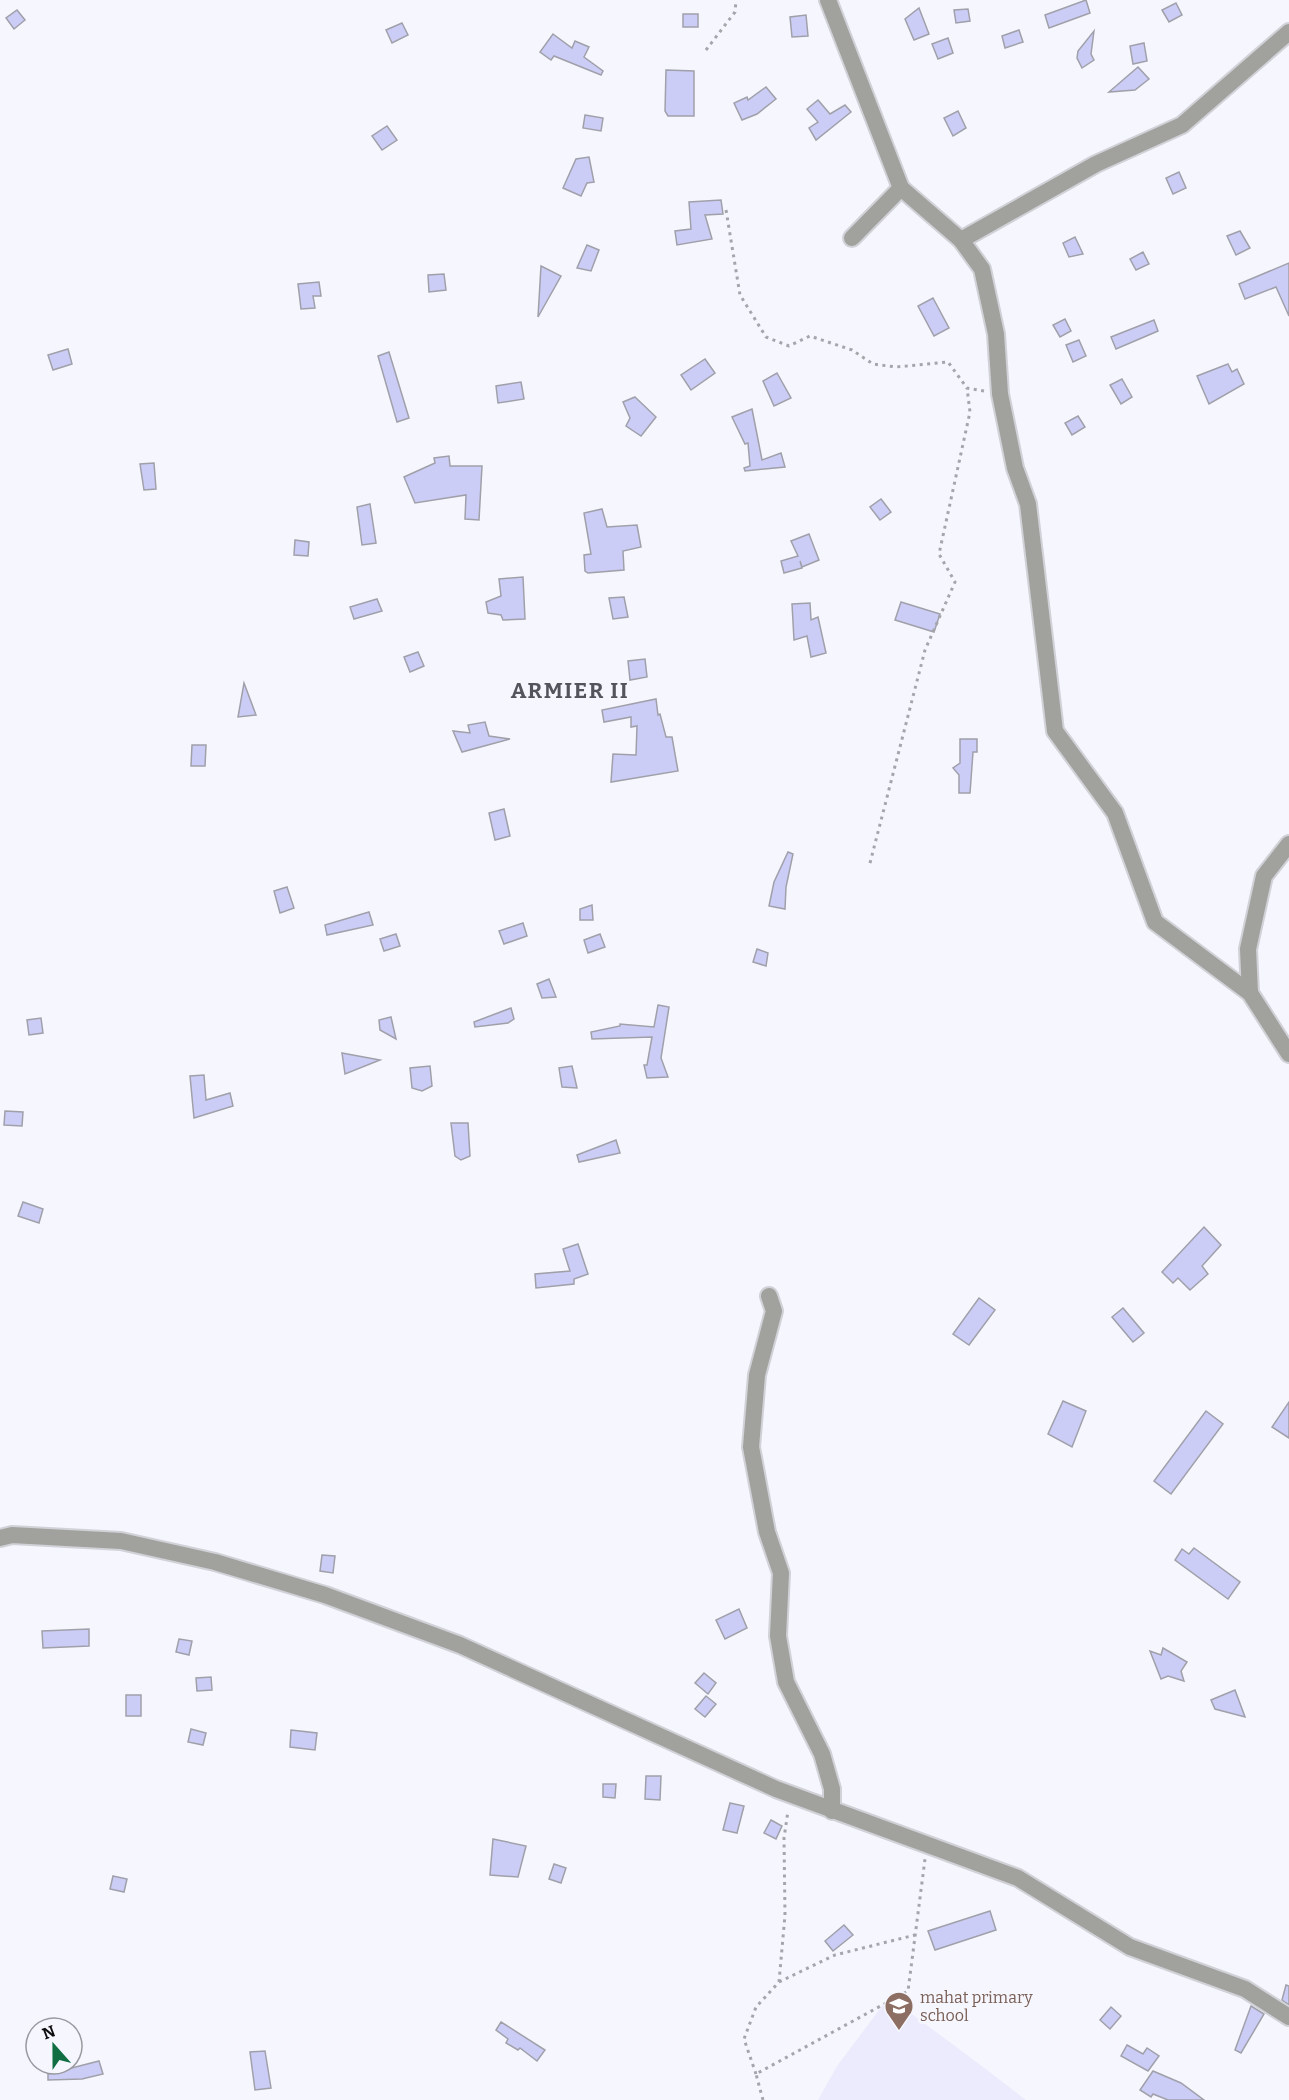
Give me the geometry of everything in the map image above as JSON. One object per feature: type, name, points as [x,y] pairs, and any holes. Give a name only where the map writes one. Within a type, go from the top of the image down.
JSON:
[{"type":"street","points":[[828,0],[901,188],[961,240],[982,269],[996,334],[1000,394],[1015,468],[1028,504],[1055,730],[1114,813],[1155,922],[1250,993],[1289,1054]]},
{"type":"street","points":[[961,240],[1096,164],[1182,125],[1289,32]]},
{"type":"street","points":[[852,238],[901,188]]},
{"type":"street","points":[[1250,993],[1248,949],[1264,876],[1289,844]]},
{"type":"street","points":[[769,1296],[774,1311],[757,1375],[751,1447],[767,1532],[781,1573],[778,1636],[786,1682],[822,1754],[832,1788],[832,1811]]},
{"type":"street","points":[[0,1538],[12,1535],[121,1541],[215,1562],[325,1595],[460,1645],[790,1794],[1018,1878],[1130,1947],[1245,1989],[1289,2017]]},
{"type":"path","points":[[706,50],[735,12],[736,0]]},
{"type":"path","points":[[726,210],[740,295],[766,337],[789,346],[810,336],[852,350],[873,364],[896,367],[948,362],[968,388],[970,412],[939,554],[955,582],[925,650],[870,863]]},
{"type":"path","points":[[968,388],[1000,394]]},
{"type":"path","points":[[779,1982],[785,1915],[784,1838],[790,1794]]},
{"type":"path","points":[[756,2074],[908,1991],[927,1846]]},
{"type":"path","points":[[763,2100],[744,2039],[756,2007],[779,1982],[805,1967],[835,1955],[915,1935]]},
{"type":"shaded area","name":"mahat primary school","points":[[889,1997],[1026,2100],[818,2100],[837,2066]]},
{"type":"building","points":[[1086,0],[1090,13],[1049,28],[1045,15]]},
{"type":"building","points":[[1176,3],[1182,15],[1169,22],[1162,10]]},
{"type":"building","points":[[919,8],[929,34],[914,40],[905,19]]},
{"type":"building","points":[[968,9],[970,21],[956,23],[954,10]]},
{"type":"building","points":[[17,10],[25,20],[14,29],[6,18]]},
{"type":"building","points":[[683,14],[698,14],[698,27],[683,27]]},
{"type":"building","points":[[806,15],[808,36],[792,37],[790,17]]},
{"type":"building","points":[[402,23],[408,35],[392,43],[386,30]]},
{"type":"building","points":[[1019,30],[1023,42],[1005,48],[1002,36]]},
{"type":"building","points":[[1094,31],[1091,54],[1094,60],[1082,68],[1077,58],[1078,51]]},
{"type":"building","points":[[553,34],[572,48],[575,41],[589,47],[584,57],[603,71],[601,75],[554,56],[551,60],[540,52]]},
{"type":"building","points":[[948,38],[953,53],[938,59],[932,44]]},
{"type":"building","points":[[1144,43],[1147,61],[1133,64],[1130,46]]},
{"type":"building","points":[[1138,67],[1149,79],[1135,90],[1109,92]]},
{"type":"building","points":[[666,70],[694,71],[694,116],[668,116],[665,111]]},
{"type":"building","points":[[766,87],[776,99],[757,114],[742,120],[734,103],[747,97],[748,100]]},
{"type":"building","points":[[818,100],[830,114],[845,105],[851,112],[816,140],[809,128],[818,122],[807,109]]},
{"type":"building","points":[[958,111],[966,128],[953,136],[944,118]]},
{"type":"building","points":[[585,115],[603,118],[601,131],[583,128]]},
{"type":"building","points":[[387,126],[397,140],[382,150],[372,136]]},
{"type":"building","points":[[589,157],[594,182],[587,183],[581,196],[563,188],[576,159]]},
{"type":"building","points":[[1179,172],[1186,188],[1173,194],[1166,178]]},
{"type":"building","points":[[721,200],[723,214],[705,215],[712,239],[677,245],[675,231],[691,229],[689,202]]},
{"type":"building","points":[[1240,231],[1250,248],[1236,255],[1227,236]]},
{"type":"building","points":[[1075,237],[1083,254],[1069,257],[1063,243]]},
{"type":"building","points":[[587,245],[599,250],[591,271],[577,268]]},
{"type":"building","points":[[1143,252],[1149,264],[1136,270],[1130,259]]},
{"type":"building","points":[[1289,263],[1289,316],[1276,287],[1245,299],[1239,284]]},
{"type":"building","points":[[541,266],[561,276],[538,317]]},
{"type":"building","points":[[444,274],[446,290],[429,292],[428,275]]},
{"type":"building","points":[[319,282],[321,296],[313,296],[315,308],[301,309],[298,284]]},
{"type":"building","points":[[933,298],[949,328],[934,336],[918,306]]},
{"type":"building","points":[[1065,319],[1071,331],[1060,337],[1053,325]]},
{"type":"building","points":[[1154,320],[1158,331],[1116,349],[1111,337]]},
{"type":"building","points":[[1079,340],[1086,356],[1073,362],[1066,345]]},
{"type":"building","points":[[68,349],[72,364],[53,370],[48,355]]},
{"type":"building","points":[[389,352],[409,418],[397,422],[378,356]]},
{"type":"building","points":[[705,359],[715,373],[691,390],[681,375]]},
{"type":"building","points":[[1228,364],[1232,372],[1237,369],[1244,384],[1209,404],[1197,376]]},
{"type":"building","points":[[777,373],[791,398],[774,406],[763,381]]},
{"type":"building","points":[[1122,379],[1132,397],[1121,404],[1110,385]]},
{"type":"building","points":[[521,382],[524,399],[498,403],[496,386]]},
{"type":"building","points":[[635,397],[656,417],[641,436],[626,426],[630,418],[623,402]]},
{"type":"building","points":[[752,409],[762,460],[781,453],[785,467],[745,471],[744,468],[750,466],[748,443],[745,444],[732,417]]},
{"type":"building","points":[[1078,416],[1085,427],[1072,435],[1065,423]]},
{"type":"building","points":[[449,456],[450,466],[482,466],[479,520],[465,519],[466,495],[415,503],[404,477],[435,463],[434,458]]},
{"type":"building","points":[[154,463],[156,489],[144,490],[140,464]]},
{"type":"building","points":[[881,499],[891,512],[880,520],[870,507]]},
{"type":"building","points":[[370,504],[376,543],[362,545],[357,507]]},
{"type":"building","points":[[602,509],[607,527],[637,525],[641,547],[623,551],[624,570],[588,573],[585,571],[584,555],[591,554],[584,513]]},
{"type":"building","points":[[809,534],[819,560],[802,567],[800,561],[802,568],[784,573],[781,561],[798,556],[791,541]]},
{"type":"building","points":[[295,540],[309,542],[308,556],[294,555]]},
{"type":"building","points":[[523,577],[525,619],[503,620],[501,615],[488,613],[486,602],[501,596],[499,579]]},
{"type":"building","points":[[624,597],[628,617],[613,619],[609,598]]},
{"type":"building","points":[[377,599],[382,611],[354,619],[350,607]]},
{"type":"building","points":[[901,602],[940,614],[934,632],[895,620]]},
{"type":"building","points":[[810,603],[811,620],[818,617],[826,653],[811,657],[807,636],[794,640],[792,604]]},
{"type":"building","points":[[418,652],[424,666],[410,672],[404,657]]},
{"type":"building","points":[[645,659],[647,677],[630,680],[628,661]]},
{"type":"building","points":[[244,683],[256,715],[238,717]]},
{"type":"building","points":[[656,699],[658,715],[660,714],[666,737],[672,737],[678,771],[611,782],[613,754],[636,755],[637,726],[631,727],[631,717],[604,722],[602,710]]},
{"type":"building","points":[[485,722],[489,736],[510,739],[462,752],[453,731],[470,733],[468,725]]},
{"type":"building","points":[[960,739],[977,739],[977,752],[973,752],[970,793],[959,793],[959,775],[953,768],[960,763]]},
{"type":"building","points":[[192,745],[206,745],[205,766],[191,766]]},
{"type":"building","points":[[504,809],[510,836],[495,840],[489,813]]},
{"type":"building","points":[[788,852],[793,854],[786,887],[785,909],[769,906],[774,882]]},
{"type":"building","points":[[287,887],[294,908],[280,913],[274,891]]},
{"type":"building","points":[[592,905],[593,920],[580,920],[580,909]]},
{"type":"building","points":[[369,912],[373,925],[327,935],[325,925]]},
{"type":"building","points":[[523,923],[527,936],[504,944],[499,931]]},
{"type":"building","points":[[396,934],[400,946],[384,951],[380,939]]},
{"type":"building","points":[[600,934],[605,947],[588,953],[584,940]]},
{"type":"building","points":[[757,949],[768,953],[766,966],[753,962]]},
{"type":"building","points":[[549,979],[556,997],[542,998],[537,984]]},
{"type":"building","points":[[658,1005],[669,1007],[661,1058],[668,1077],[647,1078],[644,1065],[647,1065],[652,1037],[592,1039],[591,1032],[620,1026],[620,1024],[654,1027]]},
{"type":"building","points":[[511,1008],[514,1019],[508,1023],[475,1027],[474,1022]]},
{"type":"building","points":[[391,1017],[396,1039],[380,1030],[379,1020]]},
{"type":"building","points":[[41,1018],[43,1033],[29,1035],[27,1020]]},
{"type":"building","points":[[342,1053],[380,1060],[345,1074]]},
{"type":"building","points":[[430,1066],[432,1086],[422,1091],[412,1088],[410,1068]]},
{"type":"building","points":[[572,1066],[577,1088],[562,1087],[559,1068]]},
{"type":"building","points":[[204,1075],[206,1100],[230,1093],[233,1106],[194,1118],[190,1076]]},
{"type":"building","points":[[5,1111],[23,1112],[22,1126],[4,1125]]},
{"type":"building","points":[[451,1123],[468,1123],[470,1156],[461,1160],[455,1156]]},
{"type":"building","points":[[616,1140],[620,1153],[579,1162],[577,1155]]},
{"type":"building","points":[[23,1202],[43,1209],[39,1223],[18,1216]]},
{"type":"building","points":[[1204,1227],[1221,1245],[1202,1266],[1208,1274],[1190,1290],[1178,1278],[1173,1283],[1162,1272]]},
{"type":"building","points":[[578,1244],[588,1274],[574,1279],[574,1284],[536,1288],[535,1274],[570,1271],[563,1249]]},
{"type":"building","points":[[979,1298],[995,1310],[969,1345],[953,1334]]},
{"type":"building","points":[[1123,1308],[1144,1333],[1133,1342],[1112,1317]]},
{"type":"building","points":[[1063,1401],[1086,1411],[1072,1447],[1048,1434]]},
{"type":"building","points":[[1289,1402],[1289,1438],[1272,1427]]},
{"type":"building","points":[[1206,1411],[1223,1424],[1171,1494],[1154,1481]]},
{"type":"building","points":[[1194,1548],[1240,1582],[1228,1599],[1175,1560],[1182,1549],[1189,1554]]},
{"type":"building","points":[[322,1555],[335,1556],[333,1573],[320,1571]]},
{"type":"building","points":[[739,1609],[747,1628],[725,1639],[716,1620]]},
{"type":"building","points":[[89,1629],[89,1646],[43,1648],[42,1631]]},
{"type":"building","points":[[179,1639],[192,1641],[189,1655],[176,1652]]},
{"type":"building","points":[[1163,1648],[1187,1662],[1181,1671],[1184,1681],[1168,1676],[1161,1679],[1150,1651],[1161,1655]]},
{"type":"building","points":[[704,1673],[716,1683],[708,1694],[695,1683]]},
{"type":"building","points":[[211,1677],[212,1690],[197,1691],[196,1678]]},
{"type":"building","points":[[1235,1690],[1245,1717],[1215,1709],[1211,1700]]},
{"type":"building","points":[[126,1695],[141,1695],[141,1716],[126,1716]]},
{"type":"building","points":[[706,1696],[716,1704],[705,1717],[695,1709]]},
{"type":"building","points":[[191,1729],[206,1733],[203,1745],[188,1742]]},
{"type":"building","points":[[291,1730],[317,1733],[315,1750],[290,1747]]},
{"type":"building","points":[[646,1776],[661,1776],[660,1800],[645,1799]]},
{"type":"building","points":[[603,1784],[616,1784],[615,1798],[603,1797]]},
{"type":"building","points":[[730,1803],[744,1806],[737,1833],[723,1830]]},
{"type":"building","points":[[771,1820],[782,1826],[776,1839],[764,1833]]},
{"type":"building","points":[[493,1839],[526,1846],[518,1877],[490,1875]]},
{"type":"building","points":[[554,1864],[566,1868],[561,1883],[549,1879]]},
{"type":"building","points":[[113,1876],[127,1879],[124,1892],[110,1889]]},
{"type":"building","points":[[990,1911],[996,1930],[935,1950],[928,1931]]},
{"type":"building","points":[[844,1925],[853,1935],[833,1951],[825,1941]]},
{"type":"building","points":[[1286,1985],[1289,1986],[1289,2005],[1282,2000]]},
{"type":"building","points":[[1251,2006],[1264,2014],[1241,2053],[1235,2050]]},
{"type":"building","points":[[1111,2007],[1121,2016],[1110,2029],[1100,2020]]},
{"type":"building","points":[[501,2022],[545,2050],[537,2061],[520,2048],[518,2050],[506,2043],[508,2039],[496,2030]]},
{"type":"building","points":[[1127,2045],[1143,2054],[1147,2048],[1159,2056],[1148,2071],[1121,2056]]},
{"type":"building","points":[[265,2051],[271,2088],[255,2090],[250,2052]]},
{"type":"building","points":[[99,2061],[103,2074],[82,2079],[48,2080],[48,2076],[84,2076],[84,2065]]},
{"type":"building","points":[[1153,2071],[1181,2083],[1204,2100],[1168,2100],[1153,2094],[1151,2097],[1140,2090]]},
{"type":"place","name":"mahat primary school","points":[[899,2032]]},
{"type":"district","name":"ARMIER II","points":[[570,690]]}]
